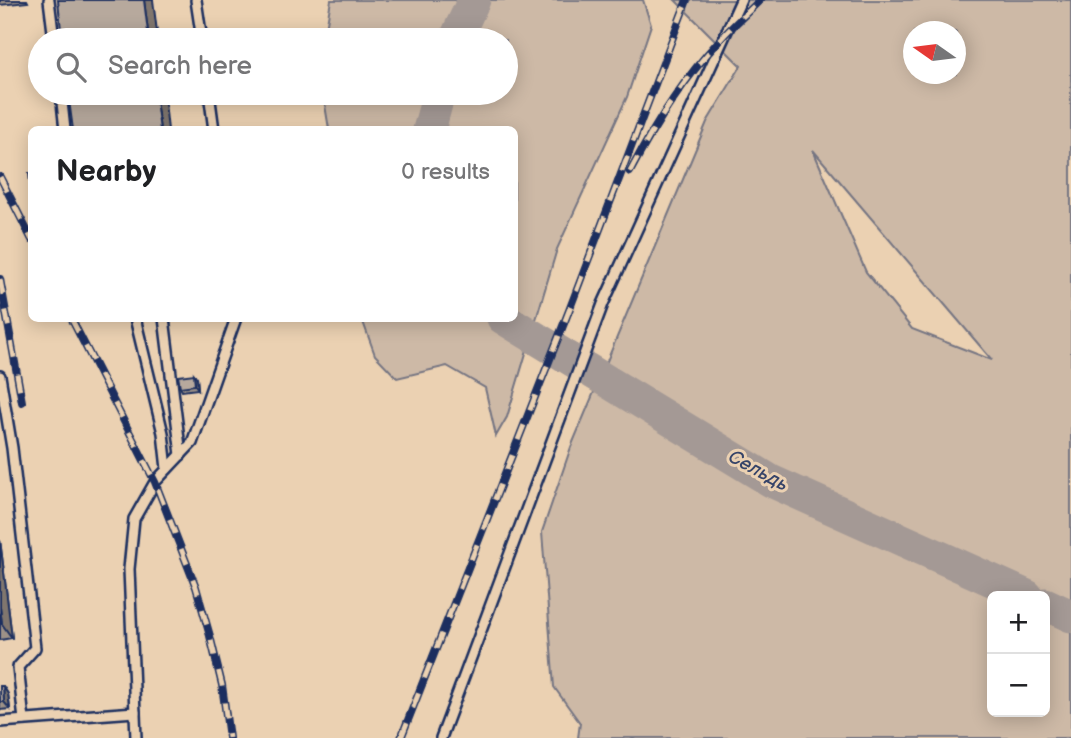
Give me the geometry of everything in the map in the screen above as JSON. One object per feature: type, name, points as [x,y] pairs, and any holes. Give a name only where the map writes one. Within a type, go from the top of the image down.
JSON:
[{"type":"lane","points":[[49,0],[52,28]]},
{"type":"lane","points":[[197,0],[200,28]]},
{"type":"lane","points":[[441,738],[536,477],[603,304],[741,0]]},
{"type":"lane","points":[[62,105],[65,126]]},
{"type":"lane","points":[[211,105],[213,126]]},
{"type":"lane","points":[[136,322],[163,433],[167,469]]},
{"type":"lane","points":[[164,322],[181,455]]},
{"type":"lane","points":[[136,738],[130,569],[134,519],[155,482],[192,443],[235,322]]},
{"type":"lane","points":[[0,376],[12,448],[36,648],[18,667],[24,720]]},
{"type":"lane","points":[[0,722],[135,712]]},
{"type":"shaded area","points":[[331,0],[643,0],[651,25],[627,97],[557,249],[507,417],[496,436],[485,388],[447,366],[397,378],[375,355],[363,322],[518,322],[518,126],[328,126],[325,105],[518,105],[518,28],[326,28]]},
{"type":"shaded area","points":[[675,0],[1071,0],[1071,738],[578,738],[580,723],[554,687],[542,532],[571,447],[707,122],[741,66]],"holes":[[[813,150],[992,360],[912,329],[866,272]]]},
{"type":"building","points":[[58,0],[144,0],[148,28],[61,28]]},
{"type":"building","points":[[70,105],[157,105],[159,126],[72,126]]},
{"type":"building","points":[[194,374],[195,385],[180,387],[178,376]]},
{"type":"building","points":[[0,686],[3,686],[4,702],[0,702]]},
{"type":"waterway","points":[[461,28],[474,0]]},
{"type":"waterway","points":[[430,126],[436,105]]},
{"type":"waterway","name":"Сельдь","points":[[510,322],[771,481],[1016,591]]},
{"type":"waterway","name":"Сельдь","points":[[1050,606],[1071,616]]},
{"type":"railway","points":[[401,738],[570,308],[687,0]]},
{"type":"railway","points":[[630,172],[659,121],[692,72],[723,36],[760,0]]},
{"type":"railway","points":[[0,177],[28,232]]},
{"type":"railway","points":[[0,279],[22,402]]},
{"type":"railway","points":[[73,322],[155,482],[196,587],[222,685],[229,738]]}]
